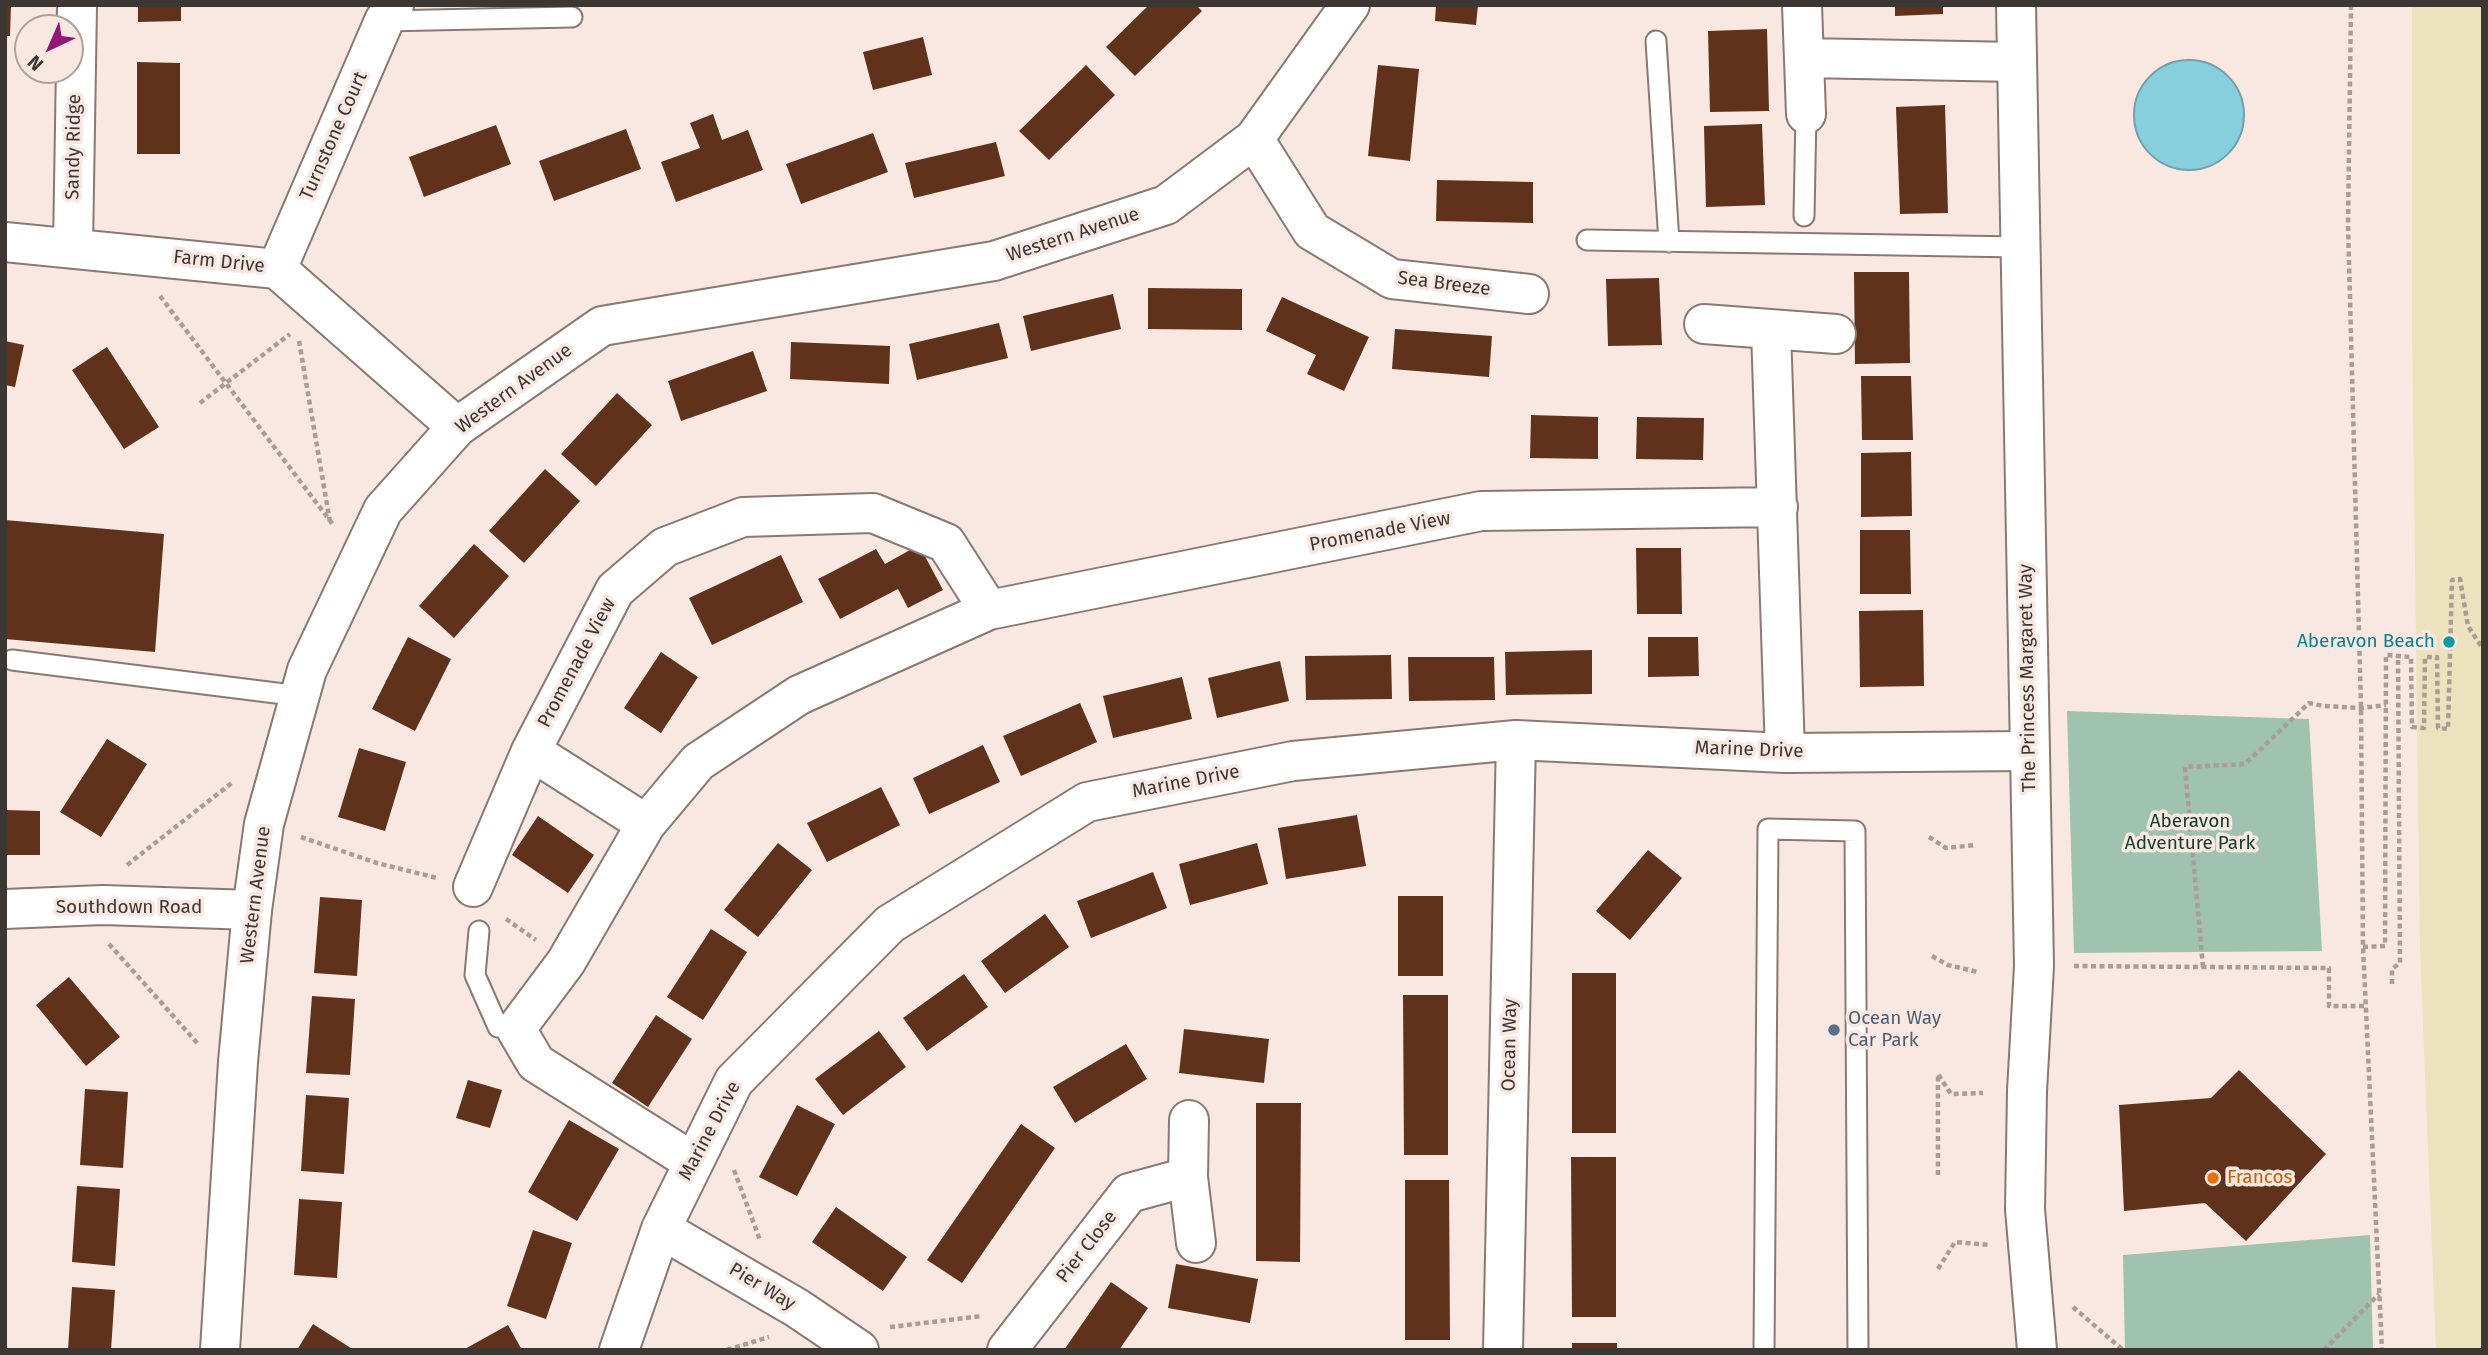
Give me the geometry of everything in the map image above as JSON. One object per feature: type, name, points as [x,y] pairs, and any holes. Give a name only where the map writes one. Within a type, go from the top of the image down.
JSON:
[{"type":"street","name":"Sandy Ridge","points":[[73,247],[77,5]]},
{"type":"street","name":"Western Avenue","points":[[220,1350],[238,1062],[252,910],[264,824],[307,670],[383,510],[457,428],[602,326],[995,261],[1166,205],[1254,139],[1350,5]]},
{"type":"street","points":[[1802,5],[1806,114]]},
{"type":"street","name":"The Princess Margaret Way","points":[[2016,5],[2034,966],[2027,1091],[2025,1209],[2038,1350]]},
{"type":"street","name":"Turnstone Court","points":[[277,269],[389,13]]},
{"type":"street","points":[[1804,58],[2017,62]]},
{"type":"street","name":"Sea Breeze","points":[[1254,139],[1312,230],[1392,279],[1529,294]]},
{"type":"street","name":"Farm Drive","points":[[5,242],[277,269],[457,428]]},
{"type":"street","points":[[1704,324],[1836,334]]},
{"type":"street","points":[[1771,330],[1785,753]]},
{"type":"street","name":"Promenade View","points":[[516,1029],[566,962],[646,824],[698,762],[799,695],[989,610],[1481,511],[1778,507]]},
{"type":"street","name":"Promenade View","points":[[473,887],[531,751],[615,590],[665,547],[743,517],[873,513],[946,544],[989,610]]},
{"type":"street","name":"Marine Drive","points":[[619,1350],[661,1229],[734,1081],[890,924],[1087,802],[1293,761],[1516,740],[1785,753],[2029,751]]},
{"type":"street","name":"Ocean Way","points":[[1503,1350],[1516,740]]},
{"type":"street","name":"Promenade View","points":[[531,751],[646,824]]},
{"type":"street","name":"Southdown Road","points":[[5,909],[103,905],[252,910]]},
{"type":"street","points":[[516,1029],[536,1063],[698,1151]]},
{"type":"street","points":[[1189,1120],[1188,1177],[1196,1244]]},
{"type":"street","name":"Pier Close","points":[[1014,1342],[1129,1193],[1188,1177]]},
{"type":"street","name":"Pier Way","points":[[661,1229],[797,1308],[870,1342]]},
{"type":"lane","points":[[389,13],[572,17]]},
{"type":"lane","points":[[1656,41],[1670,242]]},
{"type":"lane","points":[[1804,216],[1806,114]]},
{"type":"lane","points":[[1587,240],[2020,247]]},
{"type":"lane","points":[[12,660],[300,696]]},
{"type":"lane","points":[[1764,1350],[1768,829],[1855,831],[1858,1350]]},
{"type":"lane","points":[[479,930],[475,975],[498,1027],[516,1029]]},
{"type":"path","points":[[2351,5],[2348,224],[2361,708],[2363,947],[2382,1350]]},
{"type":"path","points":[[155,289],[331,523],[365,551]]},
{"type":"path","points":[[200,403],[297,329],[331,523]]},
{"type":"path","points":[[2363,947],[2385,946],[2386,655],[2411,657],[2412,727],[2424,728],[2425,657],[2437,657],[2438,728],[2448,729],[2452,580],[2460,579],[2468,626],[2483,649]]},
{"type":"path","points":[[2392,984],[2392,969],[2400,963],[2398,656]]},
{"type":"path","points":[[2203,967],[2185,767],[2245,764],[2309,703],[2361,708],[2386,705]]},
{"type":"path","points":[[238,1062],[214,1060],[109,944],[103,905],[109,880],[243,774],[276,781]]},
{"type":"path","points":[[264,824],[377,863],[473,887],[474,896],[566,962]]},
{"type":"path","points":[[1929,838],[1946,848],[1976,845]]},
{"type":"path","points":[[1932,956],[1948,965],[1978,972]]},
{"type":"path","points":[[2034,966],[2329,968],[2329,1006],[2366,1006]]},
{"type":"path","points":[[1938,1175],[1938,1074],[1951,1094],[1983,1093]]},
{"type":"path","points":[[698,1151],[732,1163],[763,1248],[753,1281]]},
{"type":"path","points":[[1938,1269],[1955,1242],[1991,1245]]},
{"type":"path","points":[[2031,1270],[2123,1350]]},
{"type":"path","points":[[2324,1350],[2379,1294]]},
{"type":"path","points":[[870,1342],[888,1327],[992,1315],[1014,1342]]},
{"type":"green space","name":"Aberavon Adventure Park","points":[[2067,711],[2309,719],[2322,951],[2074,953]]},
{"type":"green space","points":[[2370,1235],[2373,1350],[2125,1350],[2123,1255]]},
{"type":"sand","name":"Aberavon Beach","points":[[2412,5],[2483,5],[2483,1350],[2436,1350],[2420,949],[2412,335]]},
{"type":"water","points":[[2189,60],[2210,64],[2228,76],[2240,94],[2244,115],[2240,136],[2228,154],[2210,166],[2189,170],[2168,166],[2150,154],[2138,136],[2134,115],[2138,94],[2150,76],[2168,64]]},
{"type":"building","points":[[5,5],[11,5],[10,36],[5,36]]},
{"type":"building","points":[[138,5],[181,5],[181,21],[138,22]]},
{"type":"building","points":[[1149,5],[1196,5],[1202,11],[1135,76],[1106,47]]},
{"type":"building","points":[[1436,5],[1478,5],[1476,25],[1435,21]]},
{"type":"building","points":[[1895,5],[1943,5],[1943,14],[1895,16]]},
{"type":"building","points":[[1767,29],[1769,111],[1710,112],[1708,31]]},
{"type":"building","points":[[923,37],[932,75],[873,90],[863,52]]},
{"type":"building","points":[[137,62],[180,63],[180,154],[137,154]]},
{"type":"building","points":[[1086,65],[1115,95],[1049,160],[1019,131]]},
{"type":"building","points":[[1378,65],[1419,69],[1410,161],[1368,156]]},
{"type":"building","points":[[1945,105],[1948,213],[1900,214],[1896,107]]},
{"type":"building","points":[[713,114],[722,140],[748,130],[763,170],[676,202],[661,162],[700,148],[690,123]]},
{"type":"building","points":[[1762,124],[1765,205],[1706,207],[1704,126]]},
{"type":"building","points":[[496,125],[511,164],[424,197],[409,157]]},
{"type":"building","points":[[626,129],[641,169],[554,201],[539,161]]},
{"type":"building","points":[[873,133],[888,172],[801,204],[786,164]]},
{"type":"building","points":[[996,142],[1005,176],[914,198],[905,163]]},
{"type":"building","points":[[1437,180],[1533,182],[1533,223],[1436,221]]},
{"type":"building","points":[[1854,272],[1909,272],[1910,363],[1855,364]]},
{"type":"building","points":[[1659,278],[1662,345],[1608,346],[1606,279]]},
{"type":"building","points":[[1148,288],[1242,289],[1242,330],[1148,329]]},
{"type":"building","points":[[1113,294],[1121,329],[1031,351],[1023,316]]},
{"type":"building","points":[[1282,297],[1369,337],[1344,391],[1307,374],[1316,355],[1266,331]]},
{"type":"building","points":[[999,323],[1008,358],[917,380],[909,344]]},
{"type":"building","points":[[1395,329],[1492,336],[1489,377],[1392,369]]},
{"type":"building","points":[[5,341],[24,345],[15,387],[5,385]]},
{"type":"building","points":[[791,342],[890,346],[889,384],[790,379]]},
{"type":"building","points":[[107,347],[159,427],[124,449],[72,370]]},
{"type":"building","points":[[753,351],[767,391],[681,421],[668,381]]},
{"type":"building","points":[[1861,376],[1911,376],[1913,440],[1862,440]]},
{"type":"building","points":[[617,393],[652,425],[596,486],[561,454]]},
{"type":"building","points":[[1531,415],[1598,417],[1598,459],[1530,458]]},
{"type":"building","points":[[1637,417],[1704,418],[1703,460],[1636,459]]},
{"type":"building","points":[[1911,452],[1912,516],[1861,517],[1861,453]]},
{"type":"building","points":[[545,469],[580,501],[524,563],[489,531]]},
{"type":"building","points":[[5,520],[164,534],[155,652],[5,639]]},
{"type":"building","points":[[1860,530],[1910,530],[1911,594],[1860,594]]},
{"type":"building","points":[[474,544],[509,576],[454,638],[419,606]]},
{"type":"building","points":[[919,545],[943,590],[908,608],[898,589],[840,619],[818,579],[876,549],[885,564]]},
{"type":"building","points":[[1636,548],[1681,548],[1682,614],[1637,614]]},
{"type":"building","points":[[781,555],[803,602],[712,645],[689,598]]},
{"type":"building","points":[[1923,610],[1924,686],[1860,687],[1859,611]]},
{"type":"building","points":[[408,637],[451,659],[415,731],[372,709]]},
{"type":"building","points":[[1648,637],[1698,637],[1699,676],[1648,677]]},
{"type":"building","points":[[1592,650],[1592,694],[1506,695],[1505,652]]},
{"type":"building","points":[[661,652],[698,677],[661,733],[624,708]]},
{"type":"building","points":[[1391,655],[1392,699],[1306,700],[1305,656]]},
{"type":"building","points":[[1408,657],[1494,657],[1495,700],[1409,701]]},
{"type":"building","points":[[1280,661],[1289,701],[1217,718],[1208,678]]},
{"type":"building","points":[[1182,677],[1192,719],[1113,738],[1103,696]]},
{"type":"building","points":[[1080,703],[1097,742],[1021,776],[1003,736]]},
{"type":"building","points":[[107,739],[147,764],[101,837],[60,812]]},
{"type":"building","points":[[983,745],[1000,782],[929,814],[913,778]]},
{"type":"building","points":[[359,748],[406,762],[385,831],[338,817]]},
{"type":"building","points":[[881,787],[900,825],[827,862],[807,823]]},
{"type":"building","points":[[5,810],[40,811],[40,855],[5,855]]},
{"type":"building","points":[[1357,815],[1366,866],[1286,879],[1278,828]]},
{"type":"building","points":[[538,816],[594,855],[568,893],[512,855]]},
{"type":"building","points":[[778,843],[812,870],[758,937],[724,910]]},
{"type":"building","points":[[1257,843],[1268,884],[1190,905],[1179,864]]},
{"type":"building","points":[[1648,850],[1682,878],[1630,940],[1596,911]]},
{"type":"building","points":[[1153,872],[1167,908],[1091,938],[1077,901]]},
{"type":"building","points":[[1398,896],[1443,896],[1443,976],[1398,976]]},
{"type":"building","points":[[320,897],[362,900],[357,976],[314,973]]},
{"type":"building","points":[[1045,914],[1069,947],[1005,993],[981,961]]},
{"type":"building","points":[[711,929],[747,952],[703,1020],[667,997]]},
{"type":"building","points":[[1572,973],[1616,973],[1616,1133],[1572,1133]]},
{"type":"building","points":[[964,974],[988,1007],[927,1051],[903,1018]]},
{"type":"building","points":[[69,977],[120,1037],[86,1066],[36,1005]]},
{"type":"building","points":[[1403,995],[1448,995],[1448,1155],[1404,1155]]},
{"type":"building","points":[[312,996],[355,999],[350,1075],[306,1073]]},
{"type":"building","points":[[656,1015],[692,1039],[648,1107],[612,1083]]},
{"type":"building","points":[[1184,1029],[1269,1039],[1264,1083],[1179,1073]]},
{"type":"building","points":[[879,1031],[906,1067],[843,1115],[815,1079]]},
{"type":"building","points":[[1126,1044],[1147,1079],[1075,1123],[1053,1087]]},
{"type":"building","name":"Francos","points":[[2239,1070],[2326,1154],[2246,1241],[2205,1203],[2124,1211],[2119,1105],[2211,1098]]},
{"type":"building","points":[[468,1080],[502,1090],[490,1128],[456,1118]]},
{"type":"building","points":[[85,1089],[128,1092],[123,1168],[80,1165]]},
{"type":"building","points":[[306,1095],[349,1098],[344,1174],[301,1171]]},
{"type":"building","points":[[1256,1103],[1301,1103],[1300,1262],[1256,1261]]},
{"type":"building","points":[[797,1105],[835,1124],[797,1196],[759,1177]]},
{"type":"building","points":[[569,1120],[619,1149],[577,1221],[528,1192]]},
{"type":"building","points":[[1021,1124],[1055,1148],[962,1283],[927,1260]]},
{"type":"building","points":[[1571,1157],[1616,1157],[1616,1317],[1572,1317]]},
{"type":"building","points":[[1405,1180],[1449,1180],[1450,1340],[1405,1340]]},
{"type":"building","points":[[77,1186],[120,1189],[115,1266],[72,1262]]},
{"type":"building","points":[[299,1199],[342,1202],[337,1278],[294,1275]]},
{"type":"building","points":[[836,1207],[907,1257],[883,1291],[812,1242]]},
{"type":"building","points":[[533,1230],[572,1243],[546,1319],[507,1306]]},
{"type":"building","points":[[1176,1264],[1258,1279],[1250,1323],[1168,1308]]},
{"type":"building","points":[[1111,1282],[1148,1308],[1119,1350],[1064,1350]]},
{"type":"building","points":[[72,1287],[115,1290],[111,1350],[68,1350]]},
{"type":"building","points":[[313,1324],[354,1350],[297,1350]]},
{"type":"building","points":[[508,1325],[522,1350],[463,1350]]},
{"type":"building","points":[[1572,1343],[1617,1343],[1617,1350],[1572,1350]]},
{"type":"place","name":"Aberavon Beach","points":[[2449,642]]},
{"type":"place","name":"Ocean Way Car Park","points":[[1834,1030]]},
{"type":"place","name":"Francos","points":[[2213,1178]]}]
